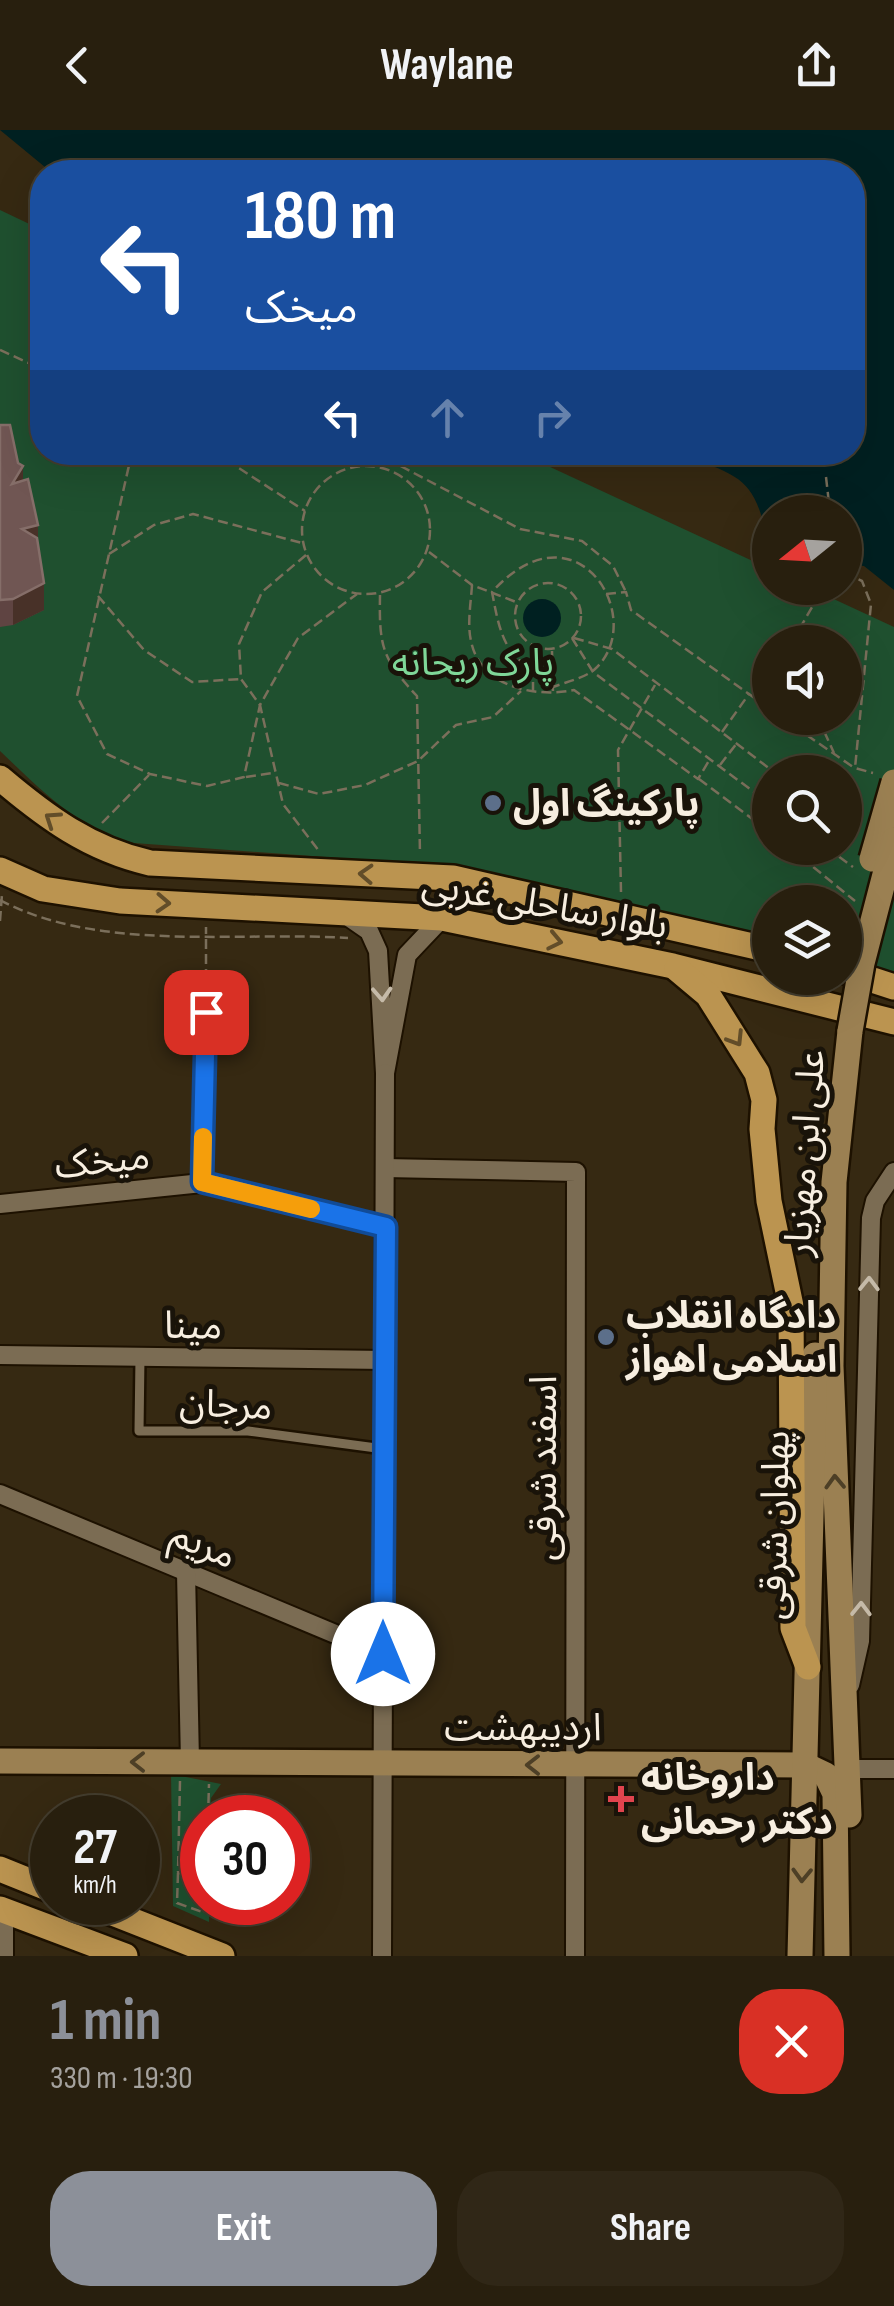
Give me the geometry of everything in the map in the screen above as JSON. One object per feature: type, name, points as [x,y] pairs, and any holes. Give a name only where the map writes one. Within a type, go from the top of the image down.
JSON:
[{"type":"main road","name":"بلوار ساحلی غربی","points":[[0,778],[84,841],[114,855],[150,863],[454,878],[752,946]]},
{"type":"main road","points":[[862,892],[887,779]]},
{"type":"main road","points":[[842,1034],[894,840]]},
{"type":"main road","name":"بلوار ساحلی غربی","points":[[2,871],[43,889],[120,901],[442,918],[673,966],[894,1022]]},
{"type":"main road","points":[[673,966],[708,995],[758,1073],[764,1100],[768,1201],[791,1306],[793,1628],[808,1668]]},
{"type":"main road","points":[[862,979],[894,987]]},
{"type":"main road","points":[[842,1034],[843,995]]},
{"type":"main road","name":"علی ابن مهزیار","points":[[838,1579],[831,1366],[834,1182],[842,1034]]},
{"type":"main road","name":"پهلوان شرقی","points":[[800,1956],[818,1198],[842,1034]]},
{"type":"main road","name":"پهلوان شرقی","points":[[838,1579],[850,1769],[849,1956]]},
{"type":"main road","name":"اردیبهشت","points":[[0,1760],[805,1765]]},
{"type":"main road","points":[[805,1765],[826,1775],[835,1794],[837,1956]]},
{"type":"main road","points":[[0,1869],[30,1881]]},
{"type":"main road","points":[[2,1910],[125,1956]]},
{"type":"main road","points":[[143,1925],[222,1956]]},
{"type":"street","points":[[343,913],[369,930],[382,989],[386,1227],[382,1956]]},
{"type":"street","points":[[385,1073],[407,955],[420,936],[442,918]]},
{"type":"street","points":[[202,1182],[206,1012]]},
{"type":"street","name":"اسفند شرقی","points":[[385,1168],[576,1172],[575,1956]]},
{"type":"street","name":"پهلوان شرقی","points":[[846,1705],[860,1640],[870,1218],[894,1172]]},
{"type":"street","name":"میخک","points":[[0,1204],[202,1182],[386,1227]]},
{"type":"street","name":"مینا","points":[[0,1356],[385,1360]]},
{"type":"street","name":"مریم","points":[[0,1494],[383,1654]]},
{"type":"street","points":[[186,1572],[201,1762]]},
{"type":"street","points":[[850,1769],[894,1769]]},
{"type":"street","points":[[2,1910],[4,1956]]},
{"type":"lane","name":"مرجان","points":[[140,1357],[138,1431],[248,1431],[384,1449]]},
{"type":"path","points":[[0,350],[30,364]]},
{"type":"path","points":[[129,465],[77,696],[107,754],[150,774],[208,786],[275,773]]},
{"type":"path","points":[[234,465],[305,510]]},
{"type":"path","points":[[400,465],[520,528],[582,541],[613,566],[631,610],[752,696]]},
{"type":"path","points":[[346,468],[386,468],[419,492],[431,530],[428,550],[417,570],[400,585],[380,593],[357,594],[336,587],[318,573],[303,544],[305,510],[321,485],[346,468]]},
{"type":"path","points":[[826,477],[828,495]]},
{"type":"path","points":[[108,555],[154,525],[193,514],[303,544]]},
{"type":"path","points":[[428,550],[472,585],[518,602]]},
{"type":"path","points":[[307,554],[262,592],[239,644],[241,679],[260,705],[283,804],[336,873]]},
{"type":"path","points":[[492,592],[514,568],[552,556],[578,561],[600,581],[614,624],[612,649],[593,672],[553,687]]},
{"type":"path","points":[[855,755],[871,604],[862,581]]},
{"type":"path","points":[[572,638],[580,617],[574,596],[566,588],[544,583],[533,586],[518,602],[519,631],[532,645],[552,648],[572,638],[612,649],[752,755]]},
{"type":"path","points":[[472,585],[471,642],[488,673],[521,691],[553,694],[574,690],[752,818]]},
{"type":"path","points":[[492,592],[501,637],[523,664],[533,669],[533,692]]},
{"type":"path","points":[[606,594],[626,592]]},
{"type":"path","points":[[380,593],[379,630],[386,663],[417,696],[420,877]]},
{"type":"path","points":[[244,777],[260,705],[298,638],[357,594]]},
{"type":"path","points":[[98,595],[144,650],[192,682],[241,679]]},
{"type":"path","points":[[572,638],[593,672],[752,790]]},
{"type":"path","points":[[552,648],[553,694]]},
{"type":"path","points":[[620,914],[618,750],[657,683]]},
{"type":"path","points":[[278,782],[319,794],[365,785],[418,761],[456,726],[493,717],[521,691]]},
{"type":"path","points":[[722,732],[749,694]]},
{"type":"path","points":[[807,735],[834,754]]},
{"type":"path","points":[[826,735],[834,754]]},
{"type":"path","points":[[720,766],[736,743]]},
{"type":"path","points":[[698,778],[710,759]]},
{"type":"path","points":[[862,771],[887,779]]},
{"type":"path","points":[[84,841],[150,774]]},
{"type":"path","points":[[811,865],[866,910]]},
{"type":"path","points":[[0,921],[2,871]]},
{"type":"path","points":[[1,901],[35,916],[82,929],[374,941]]},
{"type":"path","points":[[206,906],[206,1012]]},
{"type":"path","points":[[201,1762],[205,1795]]},
{"type":"path","points":[[180,1904],[176,1902],[180,1780],[201,1762]]},
{"type":"green space","name":"پارک ریحانه","points":[[0,210],[30,224],[30,465],[546,465],[752,561],[752,605],[847,605],[894,627],[894,985],[862,972],[862,885],[752,885],[752,941],[422,864],[134,843],[78,818],[0,751]]},
{"type":"green space","points":[[171,1774],[221,1784],[213,1795],[180,1795],[180,1909],[173,1906]]},
{"type":"water","points":[[0,130],[894,130],[894,590],[862,566],[862,495],[752,495],[733,476],[709,465],[865,465],[865,160],[36,160]]},
{"type":"water","points":[[542,599],[555,605],[561,618],[555,631],[542,637],[529,631],[523,618],[529,605]]},
{"type":"building","points":[[0,425],[10,425],[18,463],[23,466],[12,484],[28,479],[38,525],[22,529],[37,538],[44,583],[13,599],[0,600]]},
{"type":"slow traffic","points":[[203,1137],[202,1182],[311,1209]]},
{"type":"place","name":"پارکینگ اول","points":[[493,803]]},
{"type":"place","name":"دادگاه انقلاب اسلامی اهواز","points":[[606,1337]]},
{"type":"place","name":"داروخانه دکتر رحمانی","points":[[621,1799]]},
{"type":"route","points":[[206,1012],[202,1182],[386,1227],[383,1654]]}]
